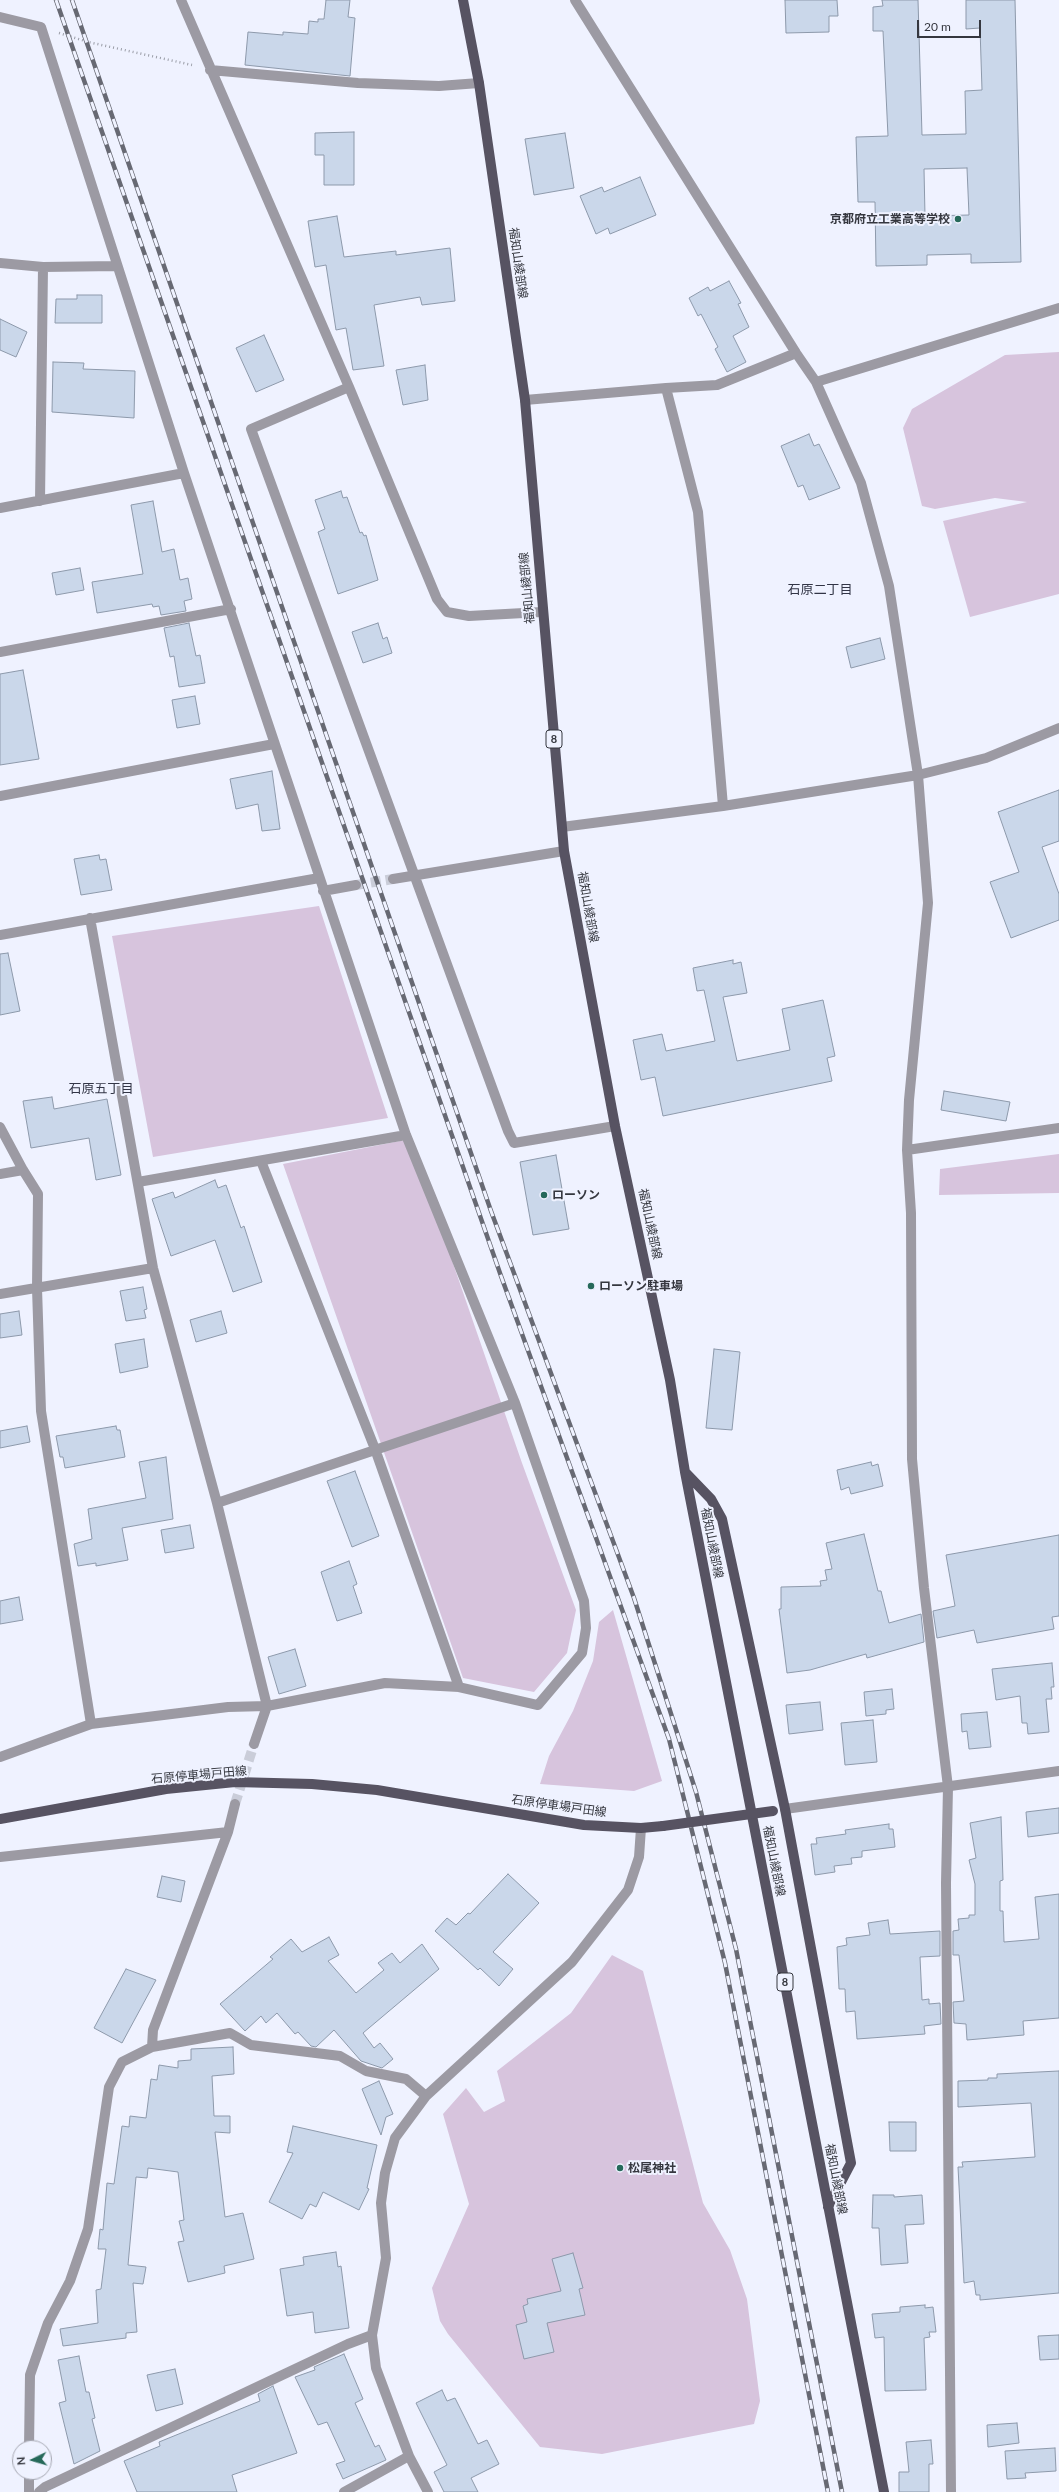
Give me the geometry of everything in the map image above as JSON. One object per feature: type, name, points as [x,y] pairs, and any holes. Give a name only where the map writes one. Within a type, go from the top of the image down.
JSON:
[{"type":"main road","name":"福知山綾部線","points":[[463,0],[479,83],[526,400],[542,612],[564,851],[615,1126],[670,1380],[685,1472],[884,2492]]},
{"type":"main road","points":[[685,1472],[711,1499],[722,1520],[785,1809],[851,2163],[828,2207]]},
{"type":"main road","name":"石原停車場戸田線","points":[[0,1819],[166,1789],[236,1782],[312,1784],[377,1790],[584,1825],[642,1828],[785,1809]]},
{"type":"street","points":[[181,0],[210,70],[349,387],[437,599],[447,612],[469,616],[542,612]]},
{"type":"street","points":[[574,0],[796,354],[816,382],[861,483],[889,586],[918,775],[928,903],[909,1100],[908,1150],[911,1213],[912,1459],[924,1588],[948,1787],[948,2243],[951,2374],[951,2492]]},
{"type":"street","points":[[0,18],[41,27],[184,473],[231,609],[274,744],[406,1135],[515,1403],[584,1600],[586,1628],[582,1653],[538,1705],[459,1687],[385,1683],[267,1706],[228,1706],[90,1724],[0,1757]]},
{"type":"street","points":[[210,70],[358,83],[439,86],[479,83]]},
{"type":"street","points":[[0,263],[43,267],[117,266]]},
{"type":"street","points":[[40,501],[43,267]]},
{"type":"street","points":[[816,382],[1059,308]]},
{"type":"street","points":[[526,400],[717,384],[796,354]]},
{"type":"street","points":[[349,387],[251,429],[514,1144],[615,1126]]},
{"type":"street","points":[[666,388],[698,512],[723,806]]},
{"type":"street","points":[[0,508],[184,473]]},
{"type":"street","points":[[0,652],[231,609]]},
{"type":"street","points":[[562,827],[723,806],[918,775],[986,758],[1059,728]]},
{"type":"street","points":[[0,796],[274,744]]},
{"type":"street","points":[[393,879],[414,874],[564,851]]},
{"type":"street","points":[[0,935],[319,878]]},
{"type":"street","points":[[323,891],[356,885]]},
{"type":"street","points":[[90,918],[153,1268],[218,1503],[267,1706],[254,1744]]},
{"type":"street","points":[[0,1127],[22,1170],[38,1194],[37,1288],[41,1411],[90,1724]]},
{"type":"street","points":[[908,1150],[1059,1128]]},
{"type":"street","points":[[138,1182],[406,1135]]},
{"type":"street","points":[[261,1161],[375,1449],[459,1687]]},
{"type":"street","points":[[0,1174],[22,1170]]},
{"type":"street","points":[[0,1294],[153,1268]]},
{"type":"street","points":[[218,1503],[515,1403]]},
{"type":"street","points":[[785,1809],[1059,1771]]},
{"type":"street","points":[[152,2047],[154,2030],[228,1832],[235,1804]]},
{"type":"street","points":[[428,2492],[409,2456],[376,2368],[372,2335],[386,2258],[381,2203],[385,2173],[395,2138],[426,2096],[572,1962],[628,1890],[639,1857],[642,1828]]},
{"type":"street","points":[[0,1857],[228,1832]]},
{"type":"street","points":[[29,2440],[30,2375],[48,2323],[70,2281],[88,2229],[109,2087],[122,2062],[152,2047],[230,2033],[251,2045],[340,2056],[366,2070],[406,2079],[426,2096]]},
{"type":"street","points":[[39,2492],[45,2487],[348,2344],[372,2335]]},
{"type":"street","points":[[344,2492],[409,2456]]},
{"type":"street","points":[[29,2480],[29,2492]]},
{"type":"path","points":[[41,27],[88,42],[210,70]]},
{"type":"shaded area","points":[[1059,352],[1059,594],[970,617],[943,521],[1027,502],[995,498],[935,509],[922,506],[903,428],[912,409],[1005,355]]},
{"type":"shaded area","points":[[319,906],[388,1118],[153,1157],[112,936]]},
{"type":"shaded area","points":[[410,1139],[522,1463],[576,1610],[567,1653],[534,1692],[463,1678],[283,1164]]},
{"type":"shaded area","points":[[1059,1154],[1059,1193],[939,1195],[940,1169]]},
{"type":"shaded area","points":[[613,1610],[662,1781],[634,1791],[540,1784],[549,1756],[573,1711],[593,1661],[599,1622]]},
{"type":"shaded area","name":"松尾神社","points":[[612,1955],[643,1971],[703,2203],[730,2250],[747,2299],[760,2401],[754,2424],[602,2454],[540,2447],[448,2334],[440,2321],[432,2288],[469,2204],[443,2114],[466,2088],[484,2112],[505,2101],[497,2071],[571,2013]]},
{"type":"building","points":[[326,0],[350,0],[348,17],[355,18],[350,76],[245,65],[248,32],[283,35],[283,32],[308,34],[309,21],[318,22],[318,19],[324,19]]},
{"type":"building","points":[[785,0],[837,0],[838,16],[829,16],[829,32],[786,33]]},
{"type":"building","points":[[882,0],[918,0],[922,135],[966,134],[965,91],[982,90],[980,28],[966,29],[966,0],[1015,0],[1021,262],[971,263],[971,254],[927,255],[927,265],[876,266],[875,202],[858,202],[856,137],[888,136],[883,31],[873,31],[873,7],[883,6]],"holes":[[[967,168],[969,215],[925,216],[924,169]]]},
{"type":"building","points":[[354,132],[354,185],[324,185],[324,155],[315,155],[315,133]]},
{"type":"building","points":[[565,133],[574,188],[534,195],[525,139]]},
{"type":"building","points":[[640,177],[656,215],[610,234],[608,228],[596,234],[580,196],[602,187],[604,192]]},
{"type":"building","points":[[337,216],[344,257],[396,251],[396,255],[450,248],[455,301],[422,305],[420,297],[374,305],[384,366],[353,370],[346,328],[336,330],[326,265],[315,267],[308,221]]},
{"type":"building","points":[[729,281],[741,303],[738,304],[749,327],[733,336],[746,362],[727,372],[715,349],[718,347],[701,314],[698,316],[689,298],[708,287],[710,291]]},
{"type":"building","points":[[77,295],[102,295],[102,323],[55,323],[56,299],[77,299]]},
{"type":"building","points":[[0,319],[27,332],[16,357],[0,350]]},
{"type":"building","points":[[264,335],[284,380],[256,392],[236,348]]},
{"type":"building","points":[[53,362],[84,363],[83,369],[135,371],[134,418],[52,412]]},
{"type":"building","points":[[425,365],[428,400],[403,405],[396,370]]},
{"type":"building","points":[[809,434],[814,446],[819,444],[840,488],[809,500],[803,485],[798,487],[781,446]]},
{"type":"building","points":[[341,491],[343,498],[347,497],[360,533],[362,532],[364,536],[366,535],[378,580],[338,594],[318,532],[325,529],[315,500]]},
{"type":"building","points":[[153,501],[162,552],[174,549],[180,580],[188,578],[192,599],[184,601],[186,611],[161,615],[159,606],[153,607],[152,604],[97,613],[92,582],[143,574],[131,505]]},
{"type":"building","points":[[80,568],[84,590],[56,595],[52,573]]},
{"type":"building","points":[[189,623],[196,656],[200,655],[205,683],[179,687],[174,656],[170,657],[164,628]]},
{"type":"building","points":[[378,623],[383,639],[387,637],[392,653],[363,663],[352,632]]},
{"type":"building","points":[[880,638],[885,659],[851,668],[846,647]]},
{"type":"building","points":[[23,670],[39,759],[0,765],[0,674]]},
{"type":"building","points":[[195,696],[200,724],[177,728],[172,700]]},
{"type":"building","points":[[272,771],[280,829],[262,831],[258,804],[236,809],[230,779]]},
{"type":"building","points":[[1059,790],[1059,841],[1042,847],[1059,894],[1059,920],[1011,938],[990,882],[1019,872],[998,812]]},
{"type":"building","points":[[99,855],[100,860],[106,859],[112,890],[81,895],[74,859]]},
{"type":"building","points":[[8,953],[20,1011],[0,1015],[0,954]]},
{"type":"building","points":[[733,960],[733,964],[741,962],[747,993],[723,997],[737,1061],[790,1050],[782,1009],[823,1000],[835,1056],[827,1058],[832,1081],[663,1116],[655,1077],[641,1080],[633,1040],[662,1034],[666,1051],[715,1041],[704,990],[697,991],[693,968]]},
{"type":"building","points":[[944,1091],[1010,1102],[1006,1121],[941,1110]]},
{"type":"building","points":[[52,1097],[54,1109],[107,1099],[121,1175],[96,1180],[89,1138],[31,1148],[23,1101]]},
{"type":"building","name":"ローソン","points":[[556,1155],[569,1229],[533,1235],[520,1162]]},
{"type":"building","points":[[215,1180],[218,1188],[226,1185],[241,1228],[244,1226],[262,1282],[233,1292],[215,1240],[171,1256],[152,1199],[173,1192],[175,1198]]},
{"type":"building","points":[[143,1287],[147,1309],[144,1310],[146,1318],[126,1321],[120,1291]]},
{"type":"building","points":[[19,1311],[22,1335],[0,1338],[0,1314]]},
{"type":"building","points":[[221,1311],[227,1333],[196,1342],[190,1320]]},
{"type":"building","points":[[144,1339],[148,1367],[120,1373],[115,1344]]},
{"type":"building","points":[[714,1349],[740,1352],[732,1430],[706,1428]]},
{"type":"building","points":[[27,1426],[30,1442],[0,1448],[0,1431]]},
{"type":"building","points":[[116,1426],[117,1430],[120,1430],[125,1457],[65,1468],[63,1457],[60,1457],[56,1436]]},
{"type":"building","points":[[166,1457],[173,1519],[122,1528],[128,1560],[96,1566],[96,1563],[78,1566],[74,1544],[92,1539],[88,1509],[146,1498],[139,1462]]},
{"type":"building","points":[[871,1462],[872,1466],[878,1464],[883,1486],[851,1494],[849,1487],[841,1490],[837,1470]]},
{"type":"building","points":[[355,1471],[379,1536],[352,1547],[327,1481]]},
{"type":"building","points":[[190,1525],[194,1548],[165,1553],[161,1530]]},
{"type":"building","points":[[864,1534],[878,1591],[881,1591],[889,1623],[921,1614],[924,1642],[867,1658],[866,1654],[810,1670],[787,1673],[779,1609],[781,1609],[781,1587],[821,1586],[820,1581],[827,1580],[825,1570],[832,1569],[826,1543]]},
{"type":"building","points":[[1059,1535],[1059,1616],[1052,1617],[1054,1629],[977,1643],[974,1630],[937,1638],[933,1611],[955,1606],[946,1555]]},
{"type":"building","points":[[349,1561],[357,1584],[353,1586],[362,1613],[337,1621],[321,1572]]},
{"type":"building","points":[[19,1597],[23,1620],[0,1624],[0,1601]]},
{"type":"building","points":[[295,1649],[306,1686],[279,1694],[268,1657]]},
{"type":"building","points":[[1052,1663],[1054,1687],[1051,1687],[1052,1699],[1046,1699],[1049,1732],[1028,1734],[1027,1723],[1022,1723],[1020,1696],[996,1700],[992,1669]]},
{"type":"building","points":[[892,1689],[894,1709],[886,1710],[886,1714],[866,1716],[864,1692]]},
{"type":"building","points":[[820,1702],[823,1730],[789,1734],[786,1705]]},
{"type":"building","points":[[987,1712],[991,1747],[969,1749],[967,1731],[962,1732],[961,1714]]},
{"type":"building","points":[[873,1720],[877,1762],[845,1765],[841,1723]]},
{"type":"building","points":[[1059,1808],[1059,1833],[1028,1837],[1026,1812]]},
{"type":"building","points":[[1001,1817],[1003,1880],[1000,1881],[1000,1911],[1003,1911],[1004,1942],[1039,1939],[1035,1897],[1059,1894],[1059,2018],[1023,2021],[1024,2035],[967,2040],[966,2024],[954,2023],[953,2002],[964,2001],[959,1955],[953,1955],[953,1931],[959,1930],[958,1919],[969,1918],[969,1915],[975,1915],[975,1884],[969,1860],[976,1858],[970,1823]]},
{"type":"building","points":[[889,1824],[889,1829],[893,1829],[895,1847],[862,1851],[862,1857],[851,1858],[852,1864],[834,1866],[835,1872],[815,1875],[811,1844],[817,1844],[816,1838],[846,1834],[845,1830]]},
{"type":"building","points":[[508,1874],[539,1903],[493,1952],[513,1969],[499,1986],[480,1968],[478,1970],[435,1931],[447,1918],[456,1925],[468,1913],[470,1914]]},
{"type":"building","points":[[162,1876],[185,1881],[181,1902],[157,1897]]},
{"type":"building","points":[[888,1920],[890,1934],[940,1931],[940,1956],[920,1957],[922,2000],[929,1999],[929,2004],[940,2003],[941,2024],[924,2026],[925,2034],[857,2039],[855,2011],[846,2012],[845,1989],[839,1989],[837,1947],[847,1945],[846,1938],[870,1935],[868,1923]]},
{"type":"building","points":[[329,1937],[339,1955],[328,1961],[356,1993],[384,1970],[378,1963],[392,1953],[400,1963],[422,1944],[439,1969],[363,2033],[374,2048],[380,2043],[393,2059],[382,2068],[361,2061],[334,2030],[316,2047],[311,2046],[298,2032],[295,2034],[277,2013],[266,2023],[261,2016],[245,2031],[220,2004],[273,1959],[270,1957],[291,1939],[302,1952]]},
{"type":"building","points":[[126,1969],[156,1980],[122,2043],[94,2028]]},
{"type":"building","points":[[233,2047],[234,2074],[212,2076],[214,2116],[230,2116],[230,2133],[215,2132],[225,2217],[243,2213],[254,2259],[224,2266],[225,2273],[188,2282],[178,2242],[184,2241],[179,2221],[184,2220],[178,2172],[148,2168],[147,2178],[136,2177],[128,2265],[146,2267],[143,2284],[133,2283],[137,2332],[126,2333],[126,2338],[63,2346],[60,2329],[98,2323],[96,2290],[101,2289],[106,2249],[98,2249],[100,2229],[103,2230],[107,2183],[114,2184],[122,2126],[129,2127],[130,2116],[146,2118],[151,2079],[157,2080],[159,2065],[178,2068],[178,2061],[191,2060],[191,2049]]},
{"type":"building","points":[[1059,2071],[1059,2293],[980,2300],[980,2295],[976,2295],[974,2281],[964,2283],[958,2167],[963,2167],[962,2162],[1035,2157],[1031,2103],[958,2107],[958,2081],[988,2080],[988,2078],[997,2078],[997,2074]]},
{"type":"building","points":[[379,2081],[393,2114],[386,2117],[381,2135],[362,2089]]},
{"type":"building","points":[[889,2122],[916,2122],[916,2151],[890,2151]]},
{"type":"building","points":[[293,2126],[377,2145],[367,2188],[369,2189],[359,2210],[323,2192],[316,2207],[310,2204],[302,2219],[269,2202],[293,2153],[287,2152]]},
{"type":"building","points":[[873,2195],[894,2195],[894,2197],[922,2195],[924,2224],[905,2225],[908,2263],[881,2265],[879,2228],[872,2228]]},
{"type":"building","points":[[336,2252],[338,2267],[341,2266],[349,2328],[315,2333],[313,2312],[287,2316],[280,2269],[304,2265],[303,2257]]},
{"type":"building","points":[[573,2253],[583,2288],[579,2289],[585,2315],[547,2323],[554,2352],[524,2359],[516,2325],[527,2322],[523,2306],[528,2304],[527,2299],[561,2291],[552,2259]]},
{"type":"building","points":[[925,2305],[925,2308],[933,2307],[936,2332],[929,2332],[930,2337],[924,2338],[926,2390],[885,2391],[884,2337],[875,2338],[872,2314],[900,2312],[900,2307]]},
{"type":"building","points":[[1059,2335],[1059,2359],[1040,2360],[1038,2336]]},
{"type":"building","points":[[344,2354],[363,2399],[355,2403],[375,2447],[379,2445],[386,2460],[343,2479],[336,2464],[345,2461],[327,2422],[318,2425],[295,2377],[315,2370],[314,2367]]},
{"type":"building","points":[[79,2356],[86,2392],[89,2392],[95,2418],[92,2419],[100,2451],[74,2464],[59,2403],[66,2401],[58,2360]]},
{"type":"building","points":[[175,2369],[183,2404],[156,2411],[147,2375]]},
{"type":"building","points":[[273,2386],[297,2453],[232,2475],[237,2492],[137,2492],[124,2461],[160,2446],[159,2442],[260,2401],[258,2394]]},
{"type":"building","points":[[442,2390],[447,2401],[455,2398],[478,2444],[487,2440],[499,2464],[471,2478],[478,2492],[444,2492],[434,2472],[447,2465],[416,2403]]},
{"type":"building","points":[[1017,2423],[1019,2443],[988,2447],[987,2425]]},
{"type":"building","points":[[931,2440],[933,2464],[929,2464],[929,2492],[899,2492],[899,2472],[909,2472],[906,2442]]},
{"type":"building","points":[[1055,2448],[1056,2471],[1025,2473],[1026,2478],[1007,2479],[1005,2451]]},
{"type":"tunnel","points":[[356,885],[393,879]]},
{"type":"tunnel","points":[[235,1804],[254,1744]]},
{"type":"railway","points":[[56,0],[501,1276],[669,1739],[725,1963],[828,2492]]},
{"type":"railway","points":[[72,0],[491,1211],[634,1598],[696,1792],[736,1949],[842,2492]]},
{"type":"place","name":"京都府立工業高等学校","points":[[958,219]]},
{"type":"place","name":"ローソン","points":[[544,1195]]},
{"type":"place","name":"ローソン駐車場","points":[[591,1286]]},
{"type":"place","name":"松尾神社","points":[[620,2168]]},
{"type":"district","name":"石原二丁目","points":[[820,590]]},
{"type":"district","name":"石原五丁目","points":[[101,1089]]}]
